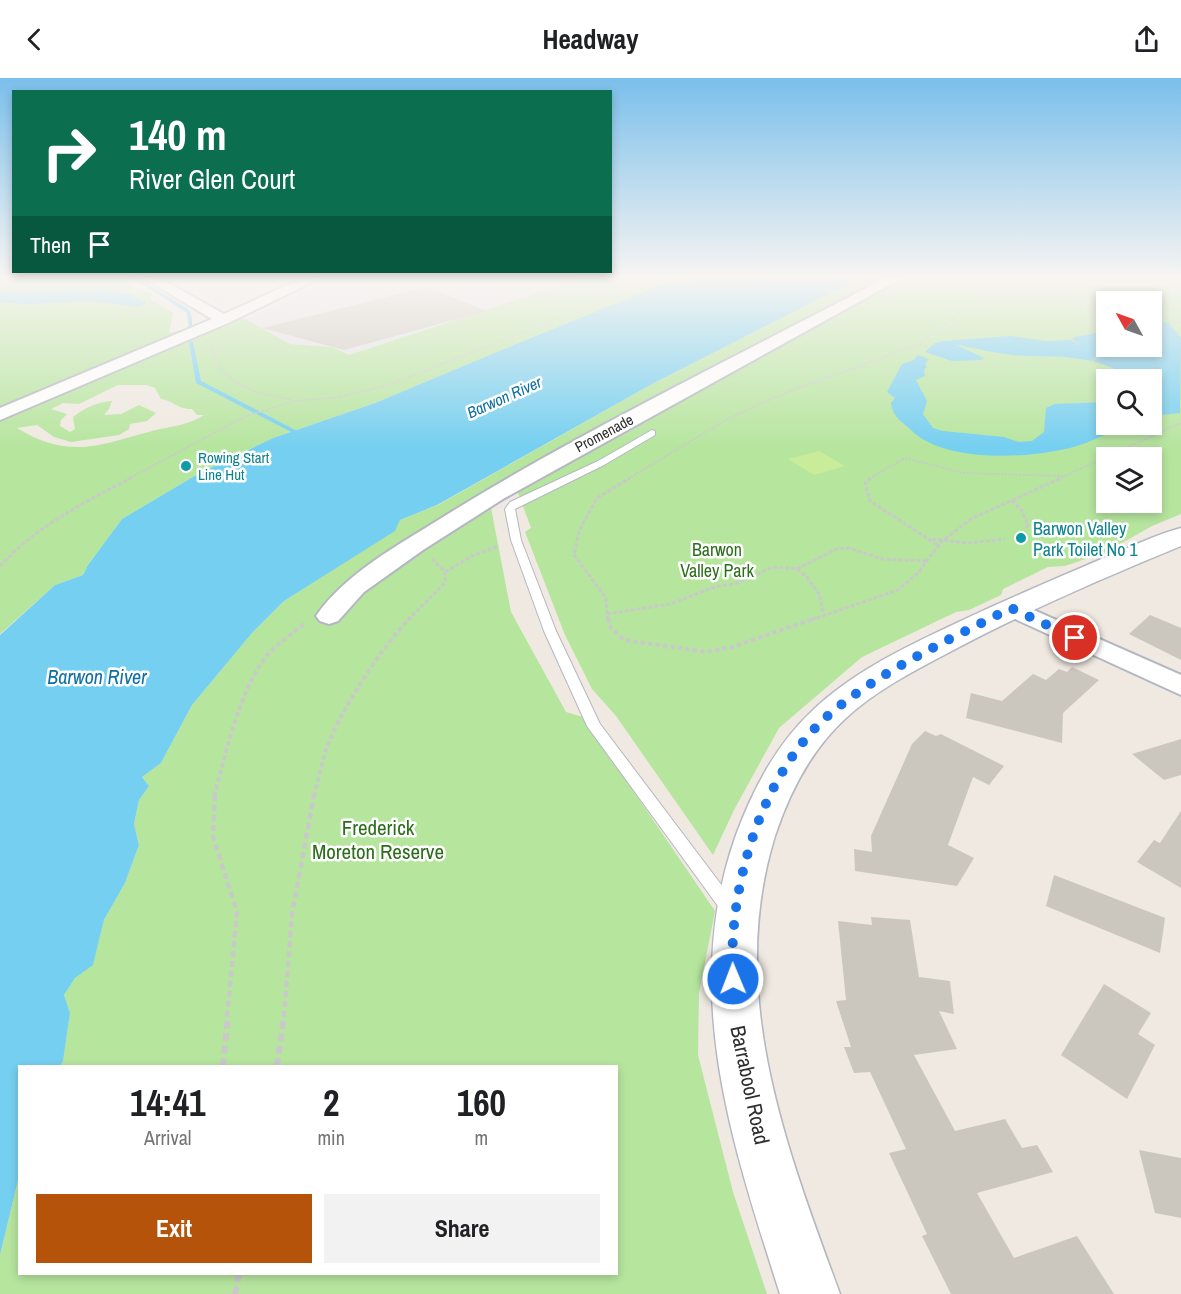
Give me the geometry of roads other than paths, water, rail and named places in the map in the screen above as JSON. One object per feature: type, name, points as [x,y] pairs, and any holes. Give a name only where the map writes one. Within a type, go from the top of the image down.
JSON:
[{"type":"street","points":[[0,415],[193,334]]},
{"type":"street","name":"Promenade","points":[[329,616],[356,587],[495,494],[583,444],[791,334]]},
{"type":"street","name":"Barrabool Road","points":[[810,1294],[779,1205],[753,1109],[736,1035],[731,961],[734,914],[750,843],[778,780],[805,739],[836,708],[894,668],[1011,608],[1181,536]]},
{"type":"street","points":[[1011,608],[1181,686]]},
{"type":"lane","name":"Promenade","points":[[652,433],[581,473],[514,504],[510,509],[516,540],[550,631],[594,726],[734,914]]},
{"type":"water","name":"Barwon River","points":[[541,334],[751,334],[652,384],[437,505],[400,520],[395,531],[284,601],[252,633],[192,705],[161,763],[142,777],[149,786],[139,800],[134,824],[139,845],[125,883],[104,920],[93,965],[75,978],[64,995],[70,1013],[63,1061],[61,1065],[18,1065],[18,1180],[0,1255],[0,635],[55,585],[83,575],[122,519],[198,474],[273,438],[375,403]]},
{"type":"water","points":[[1096,334],[1096,357],[1162,357],[1162,334],[1178,334],[1181,338],[1180,413],[1162,415],[1162,369],[1114,369],[1082,359],[1023,356],[954,344],[984,358],[952,361],[925,352],[935,343],[944,341],[1010,336],[1046,341],[1071,340]]},
{"type":"water","points":[[918,355],[929,359],[925,363],[927,368],[924,369],[925,376],[916,380],[927,401],[923,414],[933,428],[1004,437],[1019,442],[1032,441],[1044,432],[1046,408],[1055,404],[1096,402],[1096,435],[1105,435],[1062,450],[993,456],[969,454],[927,442],[898,419],[891,403],[895,398],[887,392],[902,364],[914,360]]},
{"type":"waterway","points":[[191,342],[198,382],[299,434]]},
{"type":"place","name":"Rowing Start Line Hut","points":[[186,466]]},
{"type":"place","name":"Barwon Valley Park Toilet No 1","points":[[1021,538]]},
{"type":"park label","name":"Barwon Valley Park","points":[[717,559]]},
{"type":"park label","name":"Frederick Moreton Reserve","points":[[378,839]]}]
